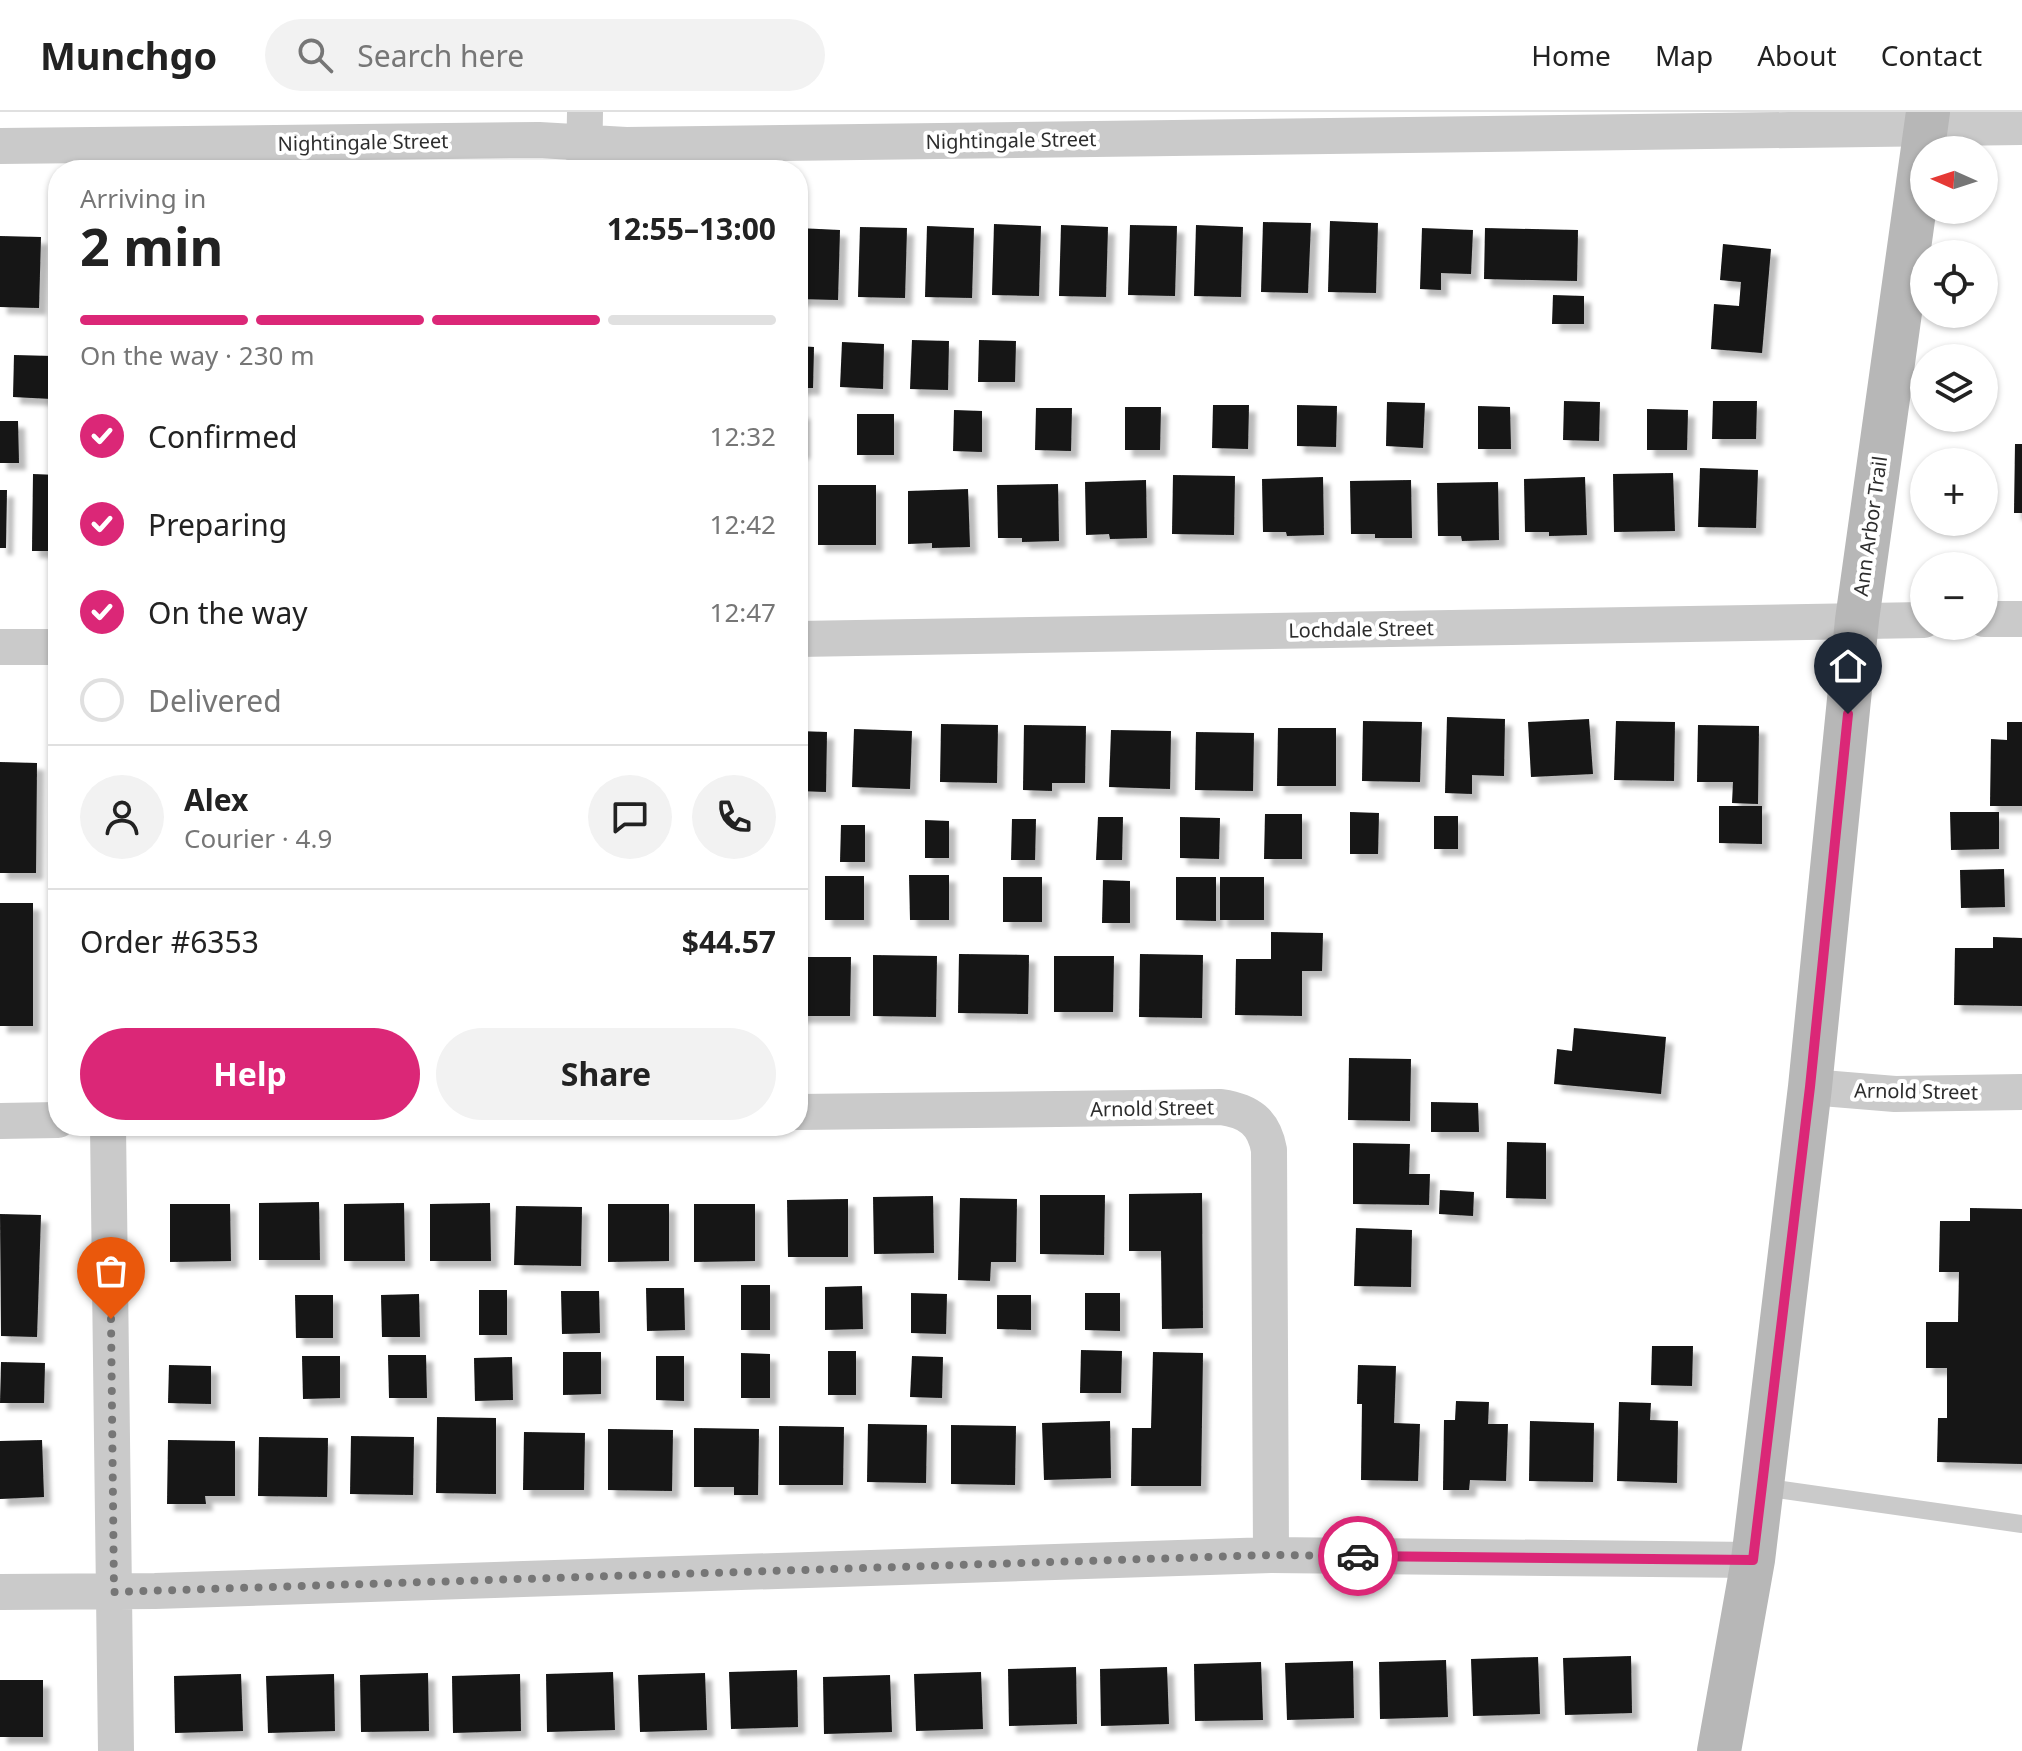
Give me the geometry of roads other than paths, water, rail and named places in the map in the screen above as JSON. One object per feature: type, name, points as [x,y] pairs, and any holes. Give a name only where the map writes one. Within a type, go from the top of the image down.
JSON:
[{"type":"street","name":"Nightingale Street","points":[[0,146],[585,141],[626,145],[1927,120],[2022,127]]},
{"type":"street","name":"Ann Arbor Trail","points":[[1719,1751],[1753,1560],[1810,1087],[1857,620],[1927,120]]},
{"type":"street","points":[[1998,619],[2022,619]]},
{"type":"street","name":"Lochdale Street","points":[[808,639],[1910,620]]},
{"type":"street","points":[[0,647],[48,647]]},
{"type":"street","name":"Arnold Street","points":[[1810,1087],[1895,1094],[2022,1092]]},
{"type":"street","name":"Arnold Street","points":[[808,1112],[1221,1107],[1251,1116],[1266,1137],[1269,1150],[1271,1555]]},
{"type":"street","points":[[0,1121],[48,1120]]},
{"type":"street","points":[[108,1136],[116,1751]]},
{"type":"street","points":[[0,1592],[114,1592],[1271,1555],[1753,1560]]},
{"type":"lane","points":[[1762,1487],[2022,1524]]}]
